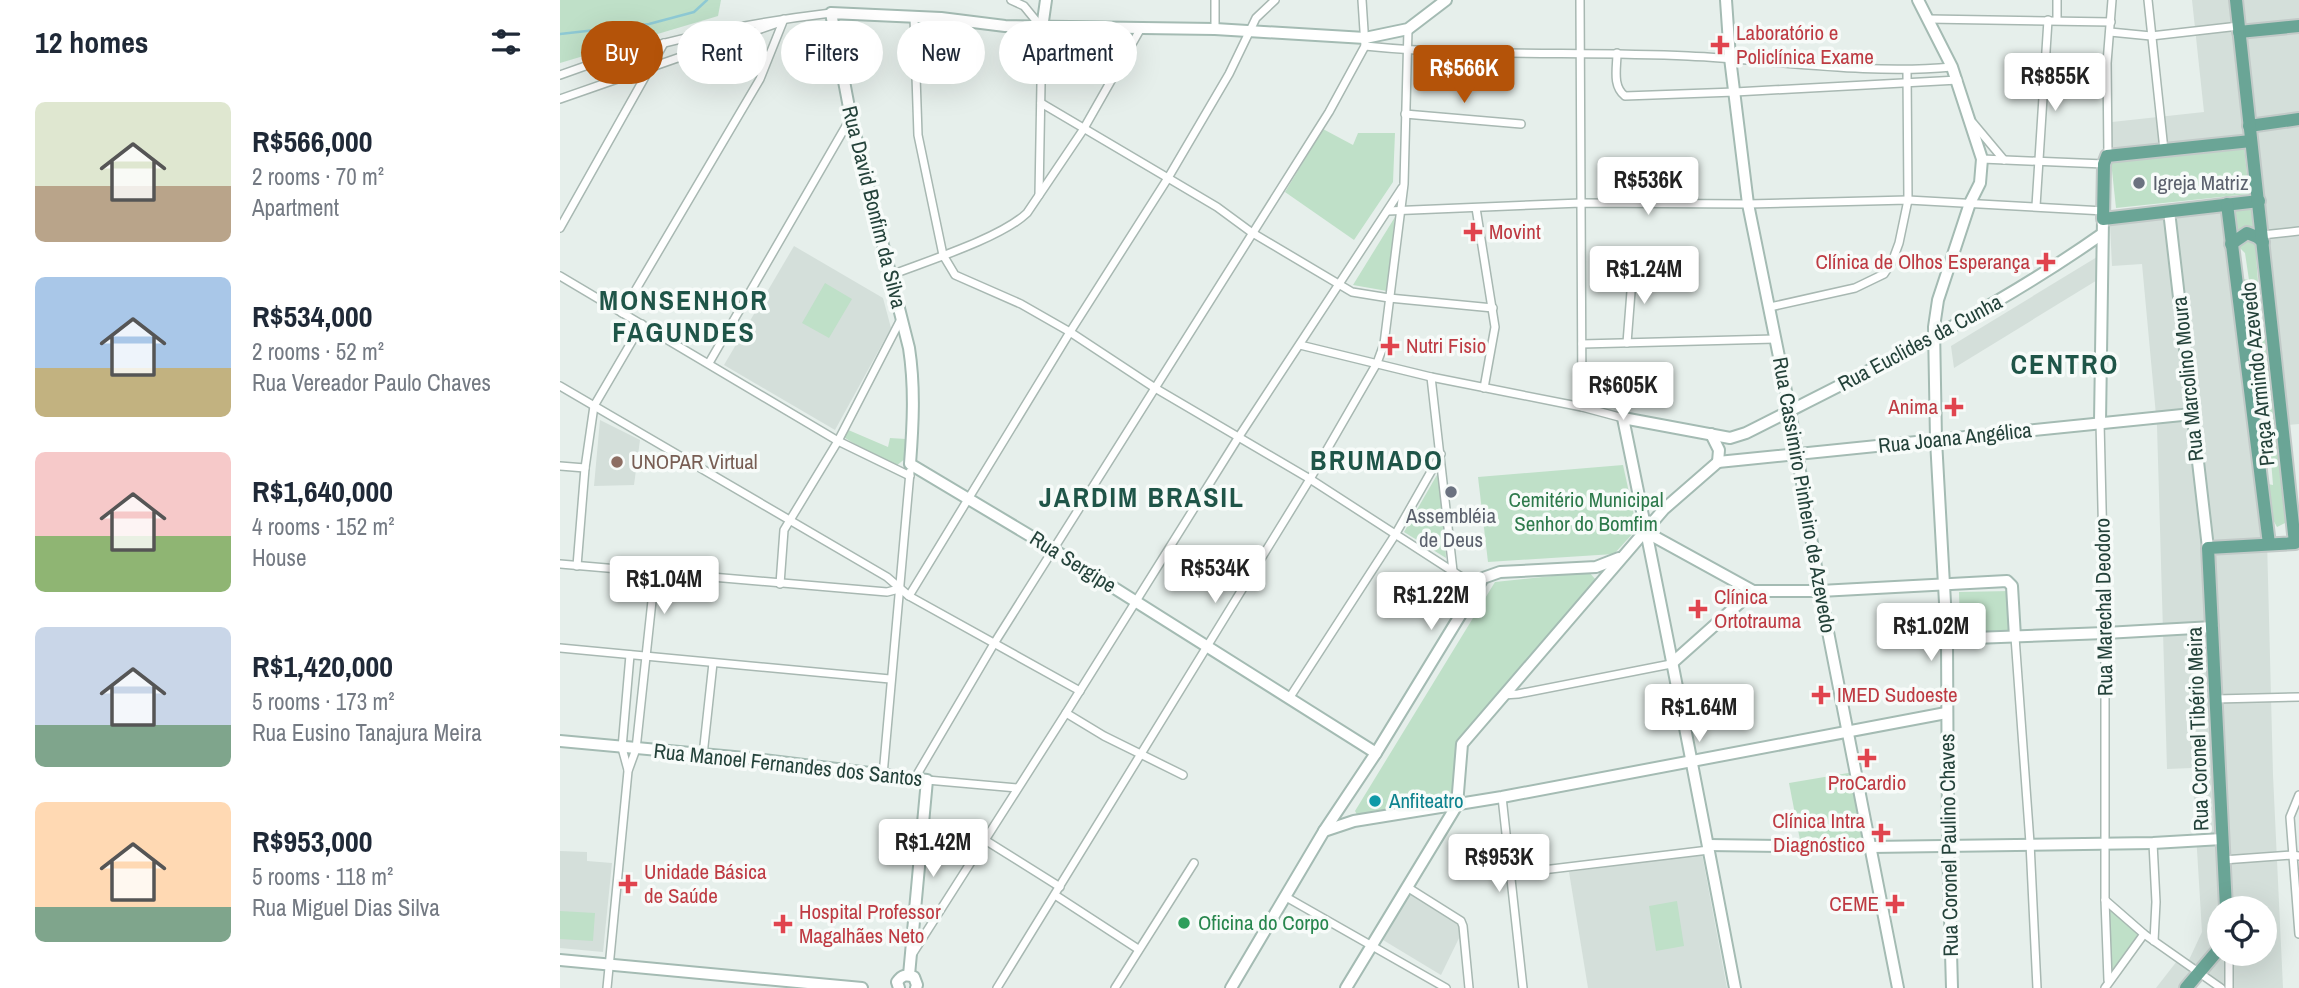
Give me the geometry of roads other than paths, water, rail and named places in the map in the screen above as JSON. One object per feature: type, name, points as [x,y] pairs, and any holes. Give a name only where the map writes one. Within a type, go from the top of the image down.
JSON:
[{"type":"main road","name":"Praça Armindo Azevedo","points":[[2236,0],[2297,543]]},
{"type":"main road","points":[[2239,29],[2299,26]]},
{"type":"main road","points":[[2249,126],[2299,119]]},
{"type":"main road","points":[[2251,141],[2164,150],[2106,160],[2104,215],[2259,201]]},
{"type":"main road","name":"Praça Armindo Azevedo","points":[[2227,205],[2269,544]]},
{"type":"main road","points":[[2231,244],[2247,233],[2262,238]]},
{"type":"main road","points":[[2208,548],[2297,543]]},
{"type":"main road","name":"Rua Coronel Tibério Meira","points":[[2208,548],[2225,896]]},
{"type":"main road","points":[[2186,988],[2207,962]]},
{"type":"street","points":[[1011,0],[1024,6],[1036,21]]},
{"type":"street","points":[[1043,21],[1046,0]]},
{"type":"street","points":[[1215,0],[1215,29]]},
{"type":"street","points":[[909,596],[1070,332],[1168,178],[1229,74],[1256,18],[1275,0]]},
{"type":"street","points":[[915,778],[995,642],[1329,112],[1365,42],[1362,0]]},
{"type":"street","points":[[1365,42],[1408,29],[1446,0]]},
{"type":"street","points":[[1580,0],[1582,407]]},
{"type":"street","name":"Rua Cassimiro Pinheiro de Azevedo","points":[[1726,0],[1730,58],[1748,204],[1790,411],[1819,591],[1898,988]]},
{"type":"street","points":[[1918,0],[1958,80],[1982,159],[2038,161],[2106,160],[2107,62],[2112,0]]},
{"type":"street","points":[[2036,206],[2038,161],[2057,0]]},
{"type":"street","points":[[2148,0],[2164,150]]},
{"type":"street","points":[[560,75],[633,50],[784,19],[831,13],[999,24]]},
{"type":"street","name":"Rua David Bonfim da Silva","points":[[831,13],[851,118],[913,375],[910,470]]},
{"type":"street","points":[[914,17],[918,135],[943,256],[955,275],[1021,304],[1070,332],[1155,388],[1310,479],[1477,587]]},
{"type":"street","points":[[663,62],[784,19]]},
{"type":"street","points":[[622,313],[760,79],[784,19]]},
{"type":"street","points":[[1928,19],[2111,22]]},
{"type":"street","points":[[1137,28],[1215,29],[1365,42],[1409,50],[1617,53],[1907,71],[1952,67]]},
{"type":"street","points":[[891,275],[943,256],[1017,223],[1083,130],[1141,28]]},
{"type":"street","points":[[998,988],[1310,479],[1377,363],[1384,344],[1404,184],[1408,29]]},
{"type":"street","points":[[2110,32],[2151,36],[2239,29]]},
{"type":"street","points":[[1617,53],[1616,85],[1625,96],[1958,80]]},
{"type":"street","points":[[1769,307],[1855,288],[1884,274],[1899,243],[1908,200],[1907,71]]},
{"type":"street","points":[[560,99],[601,84]]},
{"type":"street","points":[[560,228],[643,84]]},
{"type":"street","points":[[1039,195],[1041,84]]},
{"type":"street","points":[[1041,103],[1352,292],[1493,308]]},
{"type":"street","points":[[1405,114],[1521,124]]},
{"type":"street","points":[[709,363],[851,118]]},
{"type":"street","points":[[1971,120],[2004,160]]},
{"type":"street","name":"Rua Coronel Paulino Chaves","points":[[1952,988],[1947,639],[1936,440],[1935,337],[1938,300],[1979,183],[1982,159]]},
{"type":"street","points":[[911,956],[1238,438],[1404,184]]},
{"type":"street","points":[[1388,211],[1581,203],[1748,204],[1908,200],[2036,206],[2104,215]]},
{"type":"street","points":[[1476,208],[1495,327],[1484,388]]},
{"type":"street","name":"Rua Marcolino Moura","points":[[2169,211],[2208,548]]},
{"type":"street","name":"Rua Marechal Deodoro","points":[[2104,215],[2100,422],[2105,633],[2104,842],[2107,984]]},
{"type":"street","points":[[2262,238],[2299,231]]},
{"type":"street","name":"Rua Euclides da Cunha","points":[[1711,434],[1730,438],[1746,433],[1935,337],[2025,286],[2102,234]]},
{"type":"street","points":[[1627,343],[1633,266]]},
{"type":"street","points":[[560,276],[838,441],[910,470],[883,775]]},
{"type":"street","points":[[780,584],[784,530],[838,441],[901,319]]},
{"type":"street","points":[[577,566],[585,468],[594,406],[642,324]]},
{"type":"street","points":[[1582,344],[1775,339]]},
{"type":"street","points":[[1300,345],[1431,377],[1711,434],[1719,450],[1718,463],[1664,509],[1462,744],[1457,805],[1346,988]]},
{"type":"street","points":[[1431,377],[1453,571]]},
{"type":"street","points":[[560,386],[887,577],[909,596],[1080,691]]},
{"type":"street","name":"Rua Joana Angélica","points":[[1718,463],[2192,414]]},
{"type":"street","points":[[1623,418],[1735,988]]},
{"type":"street","points":[[1630,451],[1633,436],[1639,428],[1652,423]]},
{"type":"street","points":[[1290,697],[1395,535],[1441,454]]},
{"type":"street","points":[[560,466],[585,468]]},
{"type":"street","name":"Rua Sergipe","points":[[910,470],[970,498],[1376,753]]},
{"type":"street","points":[[1639,500],[1644,507],[1652,511],[1664,509]]},
{"type":"street","points":[[1644,531],[1753,591],[1819,591],[2010,582],[2014,604],[2030,843],[2036,988]]},
{"type":"street","points":[[1231,988],[1324,831],[1376,753],[1477,587],[1489,574],[1595,567],[1622,557]]},
{"type":"street","points":[[560,564],[887,592],[899,589]]},
{"type":"street","points":[[1595,567],[1600,585]]},
{"type":"street","points":[[607,988],[628,771],[636,749],[655,573]]},
{"type":"street","points":[[1503,695],[1518,695],[1671,664],[1753,591]]},
{"type":"street","points":[[1947,639],[2213,627]]},
{"type":"street","points":[[560,648],[890,679]]},
{"type":"street","points":[[628,771],[622,748],[630,654]]},
{"type":"street","points":[[704,755],[713,663]]},
{"type":"street","points":[[2216,699],[2299,696]]},
{"type":"street","points":[[1324,831],[1354,821],[1502,797],[1946,712]]},
{"type":"street","points":[[1066,713],[1104,736],[1183,775]]},
{"type":"street","name":"Rua Manoel Fernandes dos Santos","points":[[560,741],[1017,788]]},
{"type":"street","points":[[909,975],[927,780]]},
{"type":"street","points":[[1350,791],[1349,808],[1354,821]]},
{"type":"street","points":[[2299,795],[2290,817],[2299,934]]},
{"type":"street","points":[[1502,797],[1524,988]]},
{"type":"street","points":[[1510,874],[1709,848],[2153,843],[2222,839]]},
{"type":"street","points":[[985,840],[1060,887]]},
{"type":"street","points":[[2153,843],[2156,902],[2154,941]]},
{"type":"street","points":[[2222,860],[2295,855]]},
{"type":"street","points":[[1115,988],[1194,863]]},
{"type":"street","points":[[1407,887],[1461,921],[1464,926],[1469,988]]},
{"type":"street","points":[[1055,895],[1138,949]]},
{"type":"street","points":[[1286,897],[1446,988]]},
{"type":"street","points":[[2105,900],[2144,934],[2221,988]]},
{"type":"street","points":[[2107,984],[2144,934]]},
{"type":"street","points":[[560,960],[733,983],[862,988]]},
{"type":"street","points":[[2229,966],[2229,988]]},
{"type":"street","points":[[895,986],[902,976],[909,975],[914,977],[918,987]]},
{"type":"waterway","points":[[560,34],[649,24],[694,12],[707,0]]},
{"type":"place","name":"Laboratório e Policlínica Exame","points":[[1720,45]]},
{"type":"place","name":"Igreja Matriz","points":[[2139,183]]},
{"type":"place","name":"Movint","points":[[1473,232]]},
{"type":"place","name":"Clínica de Olhos Esperança","points":[[2046,262]]},
{"type":"place","name":"Nutri Fisio","points":[[1390,346]]},
{"type":"place","name":"Anima","points":[[1954,407]]},
{"type":"place","name":"UNOPAR Virtual","points":[[617,462]]},
{"type":"place","name":"Assembléia de Deus","points":[[1451,492]]},
{"type":"place","name":"Clínica Ortotrauma","points":[[1698,609]]},
{"type":"place","name":"IMED Sudoeste","points":[[1821,695]]},
{"type":"place","name":"ProCardio","points":[[1867,758]]},
{"type":"place","name":"Anfiteatro","points":[[1375,801]]},
{"type":"place","name":"Clínica Intra Diagnóstico","points":[[1881,833]]},
{"type":"place","name":"Unidade Básica de Saúde","points":[[628,884]]},
{"type":"place","name":"CEME","points":[[1895,904]]},
{"type":"place","name":"Oficina do Corpo","points":[[1184,923]]},
{"type":"place","name":"Hospital Professor Magalhães Neto","points":[[783,924]]},
{"type":"district","name":"MONSENHOR FAGUNDES","points":[[684,316]]},
{"type":"district","name":"CENTRO","points":[[2065,364]]},
{"type":"district","name":"BRUMADO","points":[[1377,460]]},
{"type":"district","name":"JARDIM BRASIL","points":[[1142,497]]},
{"type":"park label","name":"Cemitério Municipal Senhor do Bomfim","points":[[1586,512]]}]
